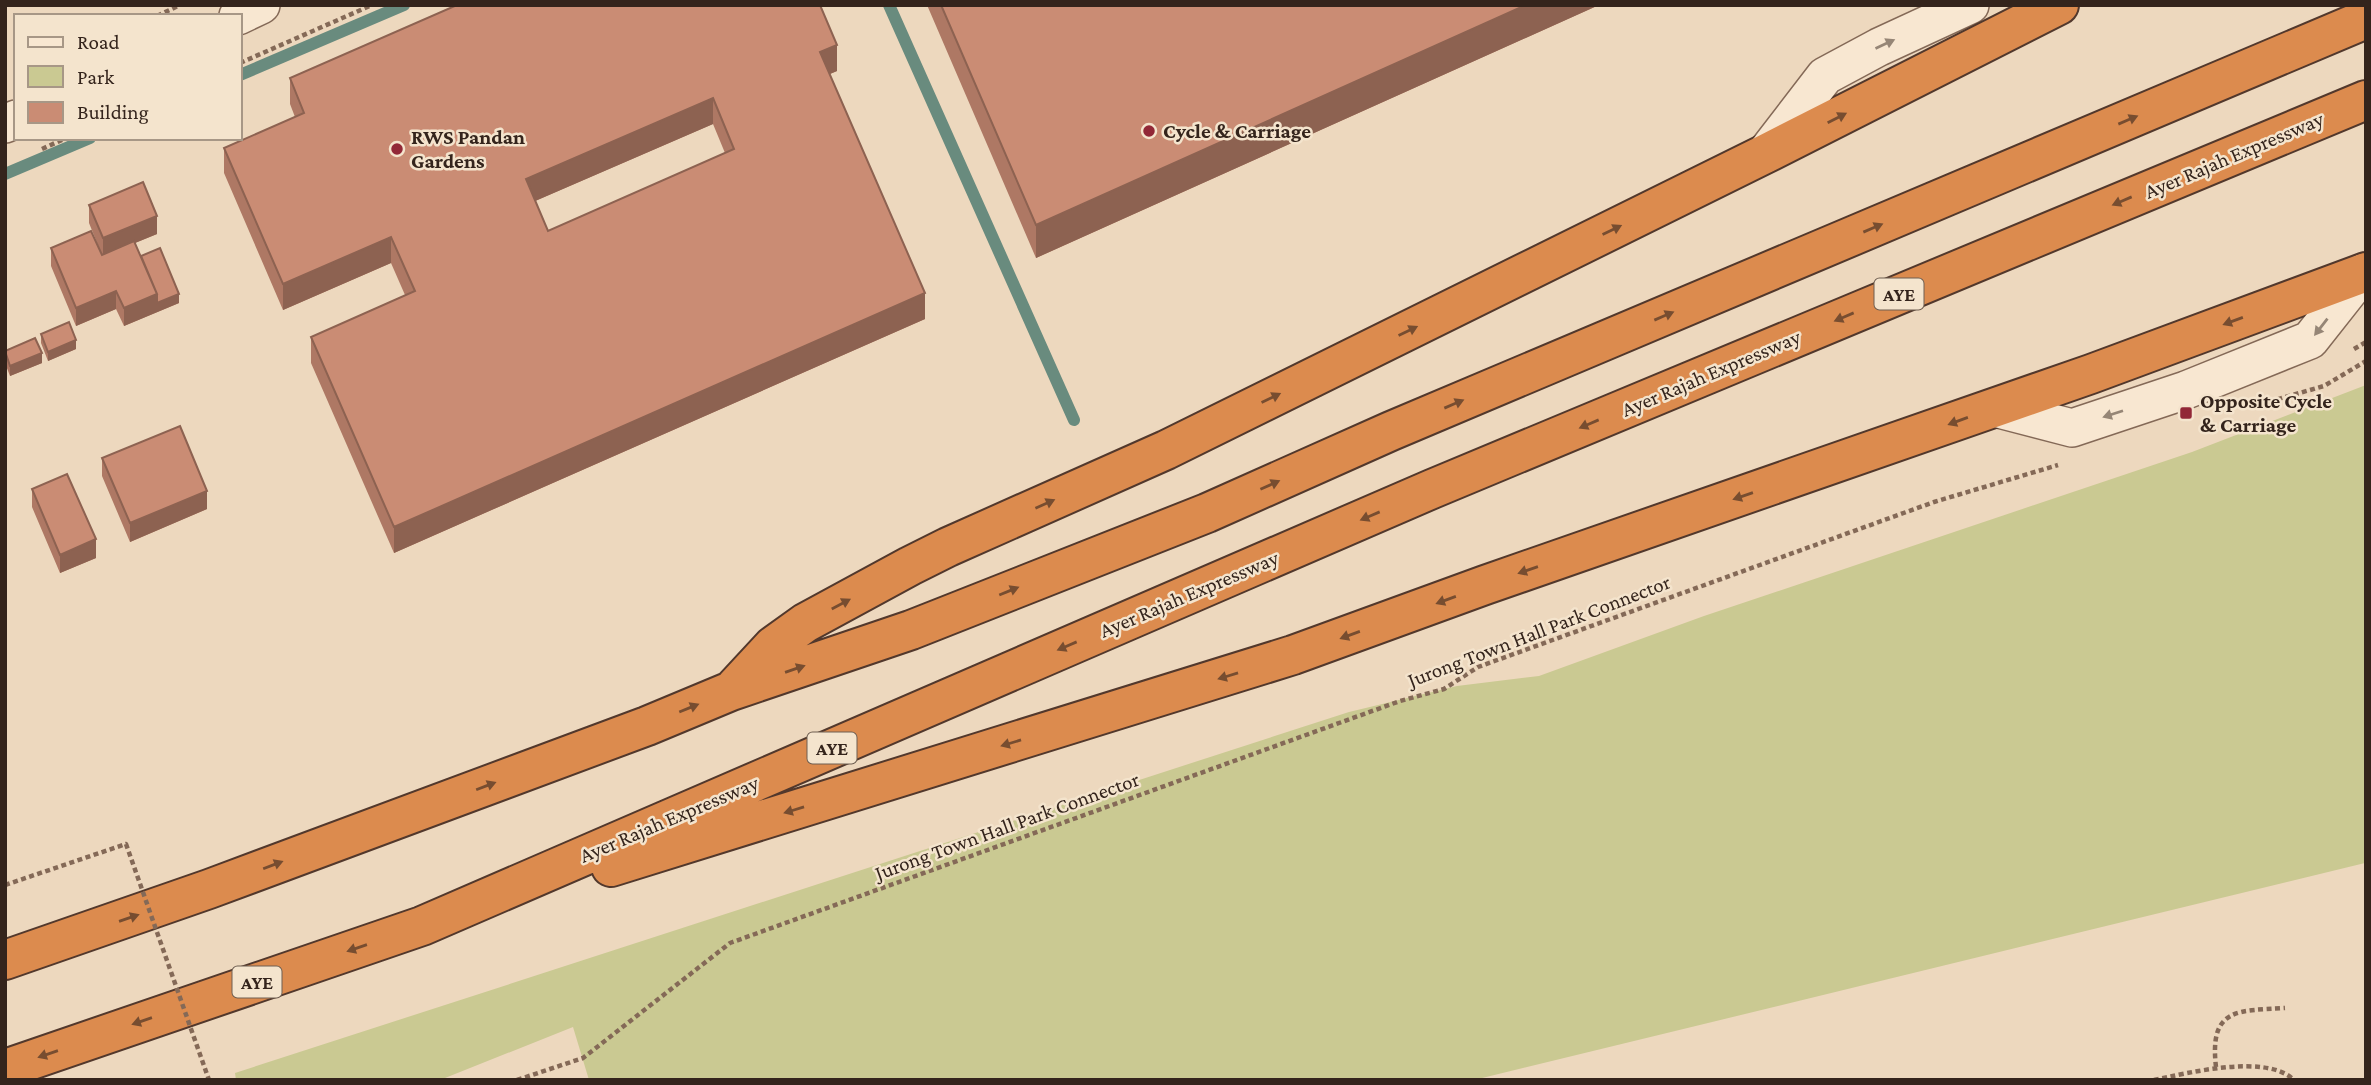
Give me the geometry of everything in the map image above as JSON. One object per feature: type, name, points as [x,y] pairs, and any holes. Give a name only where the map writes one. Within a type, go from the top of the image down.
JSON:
[{"type":"highway","points":[[731,691],[774,646],[805,624],[910,566],[1166,450],[1765,155],[2059,5]]},
{"type":"highway","points":[[5,960],[222,885],[647,726],[731,691],[911,630],[1207,513],[1391,431],[2366,19]]},
{"type":"highway","name":"Ayer Rajah Expressway","points":[[5,1069],[422,926],[1432,489],[2366,100]]},
{"type":"highway","points":[[422,926],[1293,655],[1485,585],[1995,408],[2365,273]]},
{"type":"street","points":[[242,14],[261,5]]},
{"type":"street","points":[[1765,155],[1825,76],[1879,47],[1970,5]]},
{"type":"path","points":[[161,14],[180,5]]},
{"type":"path","points":[[242,61],[372,5]]},
{"type":"path","points":[[2259,405],[2323,386],[2366,361]]},
{"type":"path","name":"Jurong Town Hall Park Connector","points":[[517,1080],[583,1058],[730,943],[1387,706],[1444,689],[1478,667],[1934,502],[2064,463]]},
{"type":"path","points":[[5,885],[126,844],[209,1080]]},
{"type":"path","points":[[2216,1067],[2215,1044],[2224,1020],[2236,1012],[2285,1007]]},
{"type":"path","points":[[2154,1080],[2216,1067],[2254,1067],[2287,1074],[2294,1080]]},
{"type":"green space","points":[[2366,385],[2365,863],[1474,1080],[589,1080],[573,1027],[440,1080],[236,1080],[235,1073],[1349,712],[1457,686],[1539,676],[1704,616],[2192,452]]},
{"type":"building","points":[[457,5],[820,5],[837,45],[820,52],[925,293],[394,527],[311,337],[415,291],[391,237],[283,284],[224,148],[304,113],[290,78]],"holes":[[[713,98],[734,149],[548,231],[526,179]]]},
{"type":"building","name":"Cycle & Carriage","points":[[941,5],[1526,5],[1036,225]]},
{"type":"building","points":[[143,182],[157,216],[103,238],[89,205]]},
{"type":"building","points":[[91,231],[102,255],[134,241],[157,294],[124,308],[116,291],[76,308],[51,248]]},
{"type":"building","points":[[160,248],[179,294],[157,303],[157,294],[141,256]]},
{"type":"building","points":[[69,322],[76,340],[48,352],[41,334]]},
{"type":"building","points":[[35,338],[42,353],[10,366],[5,351]]},
{"type":"building","points":[[180,426],[207,491],[130,523],[102,458]]},
{"type":"building","points":[[67,474],[96,539],[60,555],[32,489]]},
{"type":"waterway","points":[[242,74],[404,5]]},
{"type":"waterway","points":[[889,5],[1074,420]]},
{"type":"waterway","points":[[5,174],[85,140]]},
{"type":"place","name":"Cycle & Carriage","points":[[1149,131]]},
{"type":"place","name":"RWS Pandan Gardens","points":[[397,149]]},
{"type":"place","name":"Opposite Cycle & Carriage","points":[[2186,413]]}]
